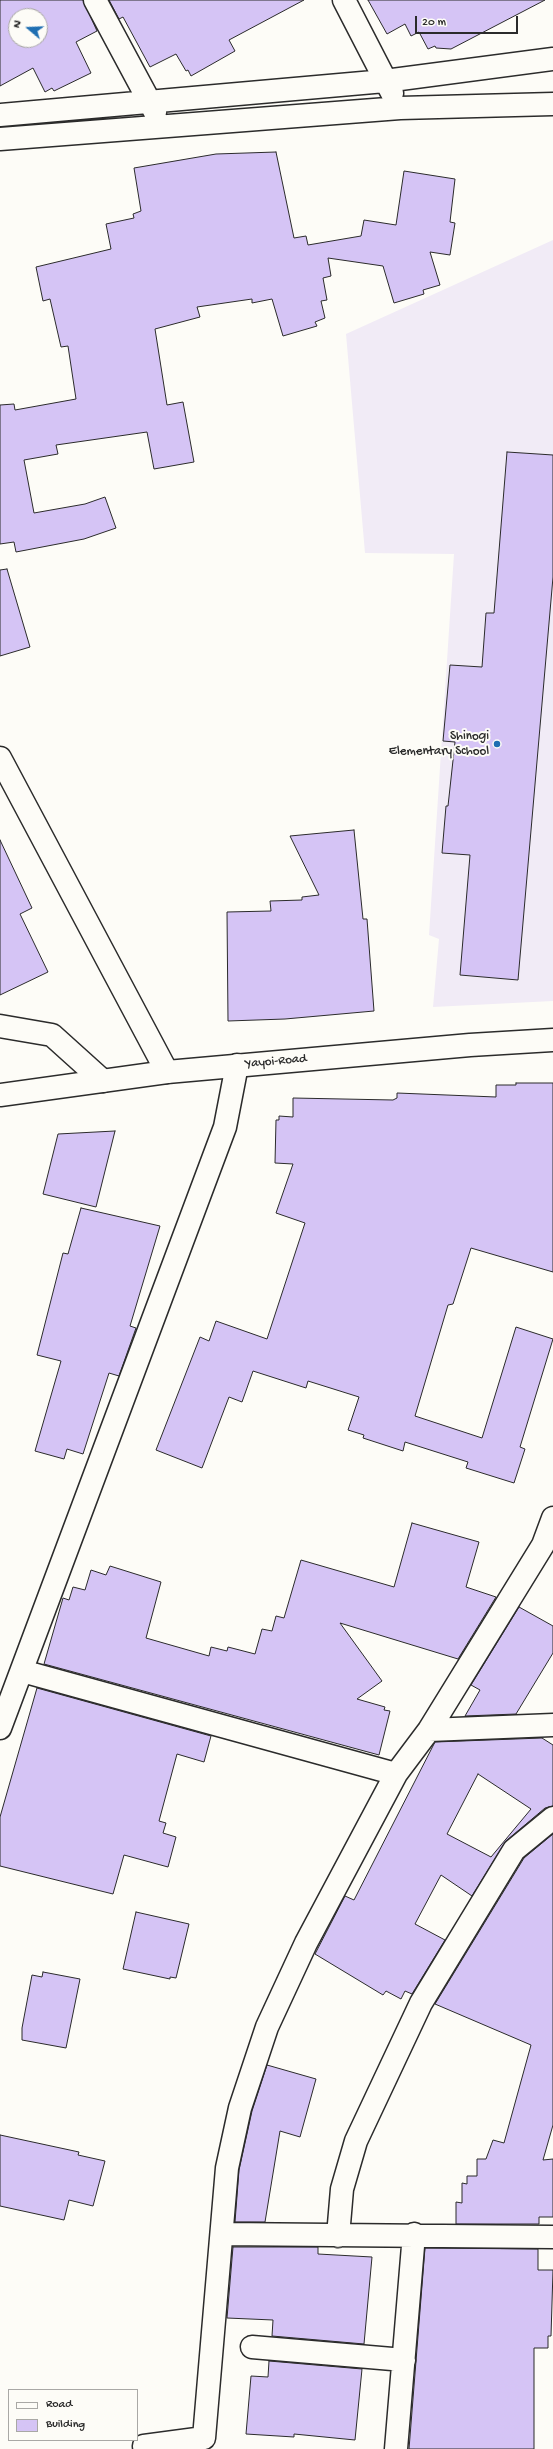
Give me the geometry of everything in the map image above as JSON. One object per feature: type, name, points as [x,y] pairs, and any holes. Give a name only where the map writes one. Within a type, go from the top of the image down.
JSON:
[{"type":"street","points":[[95,0],[162,126]]},
{"type":"street","points":[[344,0],[400,108]]},
{"type":"street","points":[[0,115],[385,81],[553,59]]},
{"type":"street","points":[[0,139],[400,108],[553,104]]},
{"type":"street","points":[[0,758],[167,1072]]},
{"type":"street","points":[[0,1026],[52,1035],[103,1081]]},
{"type":"street","name":"Yayoi-Road","points":[[0,1095],[167,1072],[237,1065],[553,1040]]},
{"type":"street","points":[[0,1728],[225,1127],[237,1065]]},
{"type":"street","points":[[144,2446],[204,2438],[228,2168],[240,2108],[267,2027],[306,1943],[396,1774],[429,1730],[543,1544],[553,1518]]},
{"type":"street","points":[[22,1671],[396,1774]]},
{"type":"street","points":[[429,1730],[553,1725]]},
{"type":"street","points":[[338,2236],[342,2189],[356,2141],[421,2003],[514,1850],[553,1818]]},
{"type":"street","points":[[222,2234],[394,2237],[414,2234],[553,2237]]},
{"type":"street","points":[[396,2449],[414,2234]]},
{"type":"street","points":[[252,2347],[404,2360]]},
{"type":"shaded area","name":"Shinogi Elementary School","points":[[553,240],[553,1001],[433,1007],[439,939],[429,935],[454,554],[365,553],[346,334]]},
{"type":"building","points":[[0,0],[83,0],[97,31],[76,42],[91,73],[54,91],[52,88],[45,92],[33,68],[0,86]]},
{"type":"building","points":[[109,0],[304,0],[229,40],[235,51],[191,76],[188,70],[186,71],[176,54],[150,67],[123,17],[119,19]]},
{"type":"building","points":[[368,0],[545,0],[451,49],[436,48],[435,46],[428,49],[419,32],[411,36],[405,24],[387,34]]},
{"type":"building","points":[[276,152],[294,238],[306,236],[308,245],[361,236],[364,220],[396,225],[404,171],[455,179],[450,222],[455,223],[450,255],[430,252],[440,285],[423,290],[424,294],[394,303],[383,266],[328,258],[331,276],[323,278],[327,300],[321,301],[325,318],[315,322],[317,326],[283,336],[272,299],[252,303],[252,299],[197,307],[200,317],[155,329],[167,405],[183,402],[194,462],[154,469],[147,432],[56,445],[58,454],[24,460],[34,513],[85,504],[105,497],[116,528],[84,539],[16,552],[14,542],[0,544],[0,405],[14,404],[15,410],[76,399],[68,346],[61,347],[50,299],[43,301],[36,267],[111,249],[106,224],[134,218],[133,214],[141,211],[134,168],[216,154]]},
{"type":"building","points":[[507,452],[553,455],[553,577],[518,980],[460,975],[470,855],[442,853],[446,806],[448,806],[455,742],[443,741],[450,665],[482,667],[486,613],[494,613]]},
{"type":"building","points":[[7,569],[30,647],[0,656],[0,570]]},
{"type":"building","points":[[354,830],[363,919],[367,919],[374,1011],[285,1019],[228,1021],[227,912],[271,911],[270,901],[302,900],[302,897],[319,895],[290,836]]},
{"type":"building","points":[[0,840],[32,908],[20,914],[48,972],[0,995]]},
{"type":"building","points":[[516,1083],[553,1083],[553,1272],[471,1248],[453,1304],[448,1305],[415,1416],[482,1438],[516,1327],[553,1339],[520,1447],[525,1449],[514,1483],[466,1468],[468,1462],[405,1442],[403,1451],[363,1438],[364,1435],[348,1430],[359,1397],[308,1381],[306,1388],[253,1371],[242,1402],[229,1397],[202,1468],[156,1450],[200,1337],[209,1341],[216,1321],[267,1339],[305,1223],[276,1213],[293,1164],[275,1163],[276,1120],[279,1120],[279,1116],[293,1117],[293,1098],[393,1100],[397,1098],[397,1093],[496,1097],[496,1085],[516,1085]]},
{"type":"building","points":[[115,1131],[96,1207],[43,1194],[58,1134]]},
{"type":"building","points":[[81,1208],[160,1226],[130,1326],[136,1328],[119,1376],[109,1373],[83,1454],[67,1449],[64,1459],[35,1451],[61,1361],[37,1355],[63,1253],[68,1254]]},
{"type":"building","points":[[412,1523],[479,1542],[466,1587],[496,1597],[458,1659],[340,1623],[382,1681],[357,1699],[385,1707],[384,1710],[390,1711],[379,1755],[44,1664],[63,1598],[69,1600],[73,1587],[85,1590],[91,1570],[106,1575],[110,1566],[161,1582],[146,1638],[209,1656],[211,1647],[227,1651],[228,1647],[255,1654],[262,1629],[272,1631],[276,1616],[284,1618],[301,1560],[394,1587]]},
{"type":"building","points":[[519,1607],[553,1626],[553,1653],[516,1714],[465,1716],[480,1690],[471,1685]]},
{"type":"building","points":[[37,1688],[211,1736],[204,1762],[177,1754],[159,1821],[166,1823],[163,1833],[176,1837],[168,1867],[124,1855],[113,1894],[0,1866],[0,1817]]},
{"type":"building","points":[[542,1738],[553,1745],[553,1806],[545,1808],[506,1841],[472,1896],[441,1875],[415,1924],[445,1940],[412,1994],[405,1991],[401,1999],[386,1991],[383,1995],[315,1954],[345,1896],[354,1900],[435,1742]],"holes":[[[478,1774],[531,1809],[491,1857],[447,1834]]]},
{"type":"building","points":[[553,1834],[553,2125],[543,2160],[553,2159],[553,2217],[539,2217],[539,2224],[456,2224],[456,2202],[462,2203],[462,2183],[467,2184],[467,2176],[477,2176],[477,2159],[486,2159],[493,2140],[504,2143],[531,2045],[435,2004],[524,1858]]},
{"type":"building","points":[[136,1912],[189,1924],[176,1978],[170,1977],[170,1979],[123,1969]]},
{"type":"building","points":[[43,1972],[80,1979],[66,2048],[22,2040],[22,2028],[32,1975],[42,1977]]},
{"type":"building","points":[[267,2065],[316,2079],[300,2137],[280,2131],[265,2222],[235,2222],[239,2170],[252,2111]]},
{"type":"building","points":[[0,2135],[79,2152],[78,2155],[105,2161],[93,2206],[69,2200],[64,2220],[0,2206]]},
{"type":"building","points":[[233,2247],[318,2247],[318,2254],[372,2257],[364,2344],[272,2336],[273,2320],[227,2318]]},
{"type":"building","points":[[425,2248],[538,2249],[538,2270],[553,2270],[551,2336],[548,2336],[548,2348],[534,2348],[534,2449],[409,2449]]},
{"type":"building","points":[[269,2361],[362,2369],[355,2440],[294,2434],[294,2437],[246,2434],[251,2376],[268,2377]]},
{"type":"place","name":"Shinogi Elementary School","points":[[497,744]]}]
